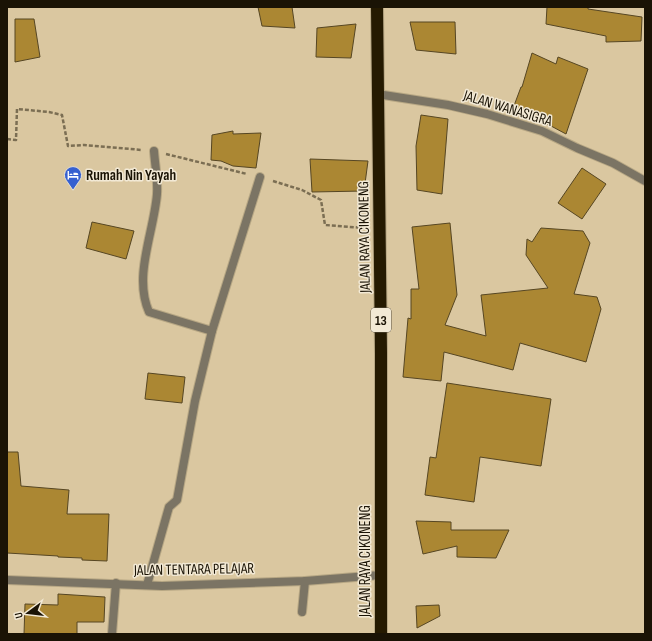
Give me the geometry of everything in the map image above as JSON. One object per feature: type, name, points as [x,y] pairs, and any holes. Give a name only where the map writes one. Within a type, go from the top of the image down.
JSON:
[{"type":"highway","name":"JALAN RAYA CIKONENG","points":[[377,7],[380,229],[381,634]]},
{"type":"street","name":"JALAN WANASIGRA","points":[[377,94],[448,105],[487,114],[542,131],[613,163],[645,181]]},
{"type":"street","points":[[154,151],[157,193],[142,280],[145,304],[149,312],[212,331]]},
{"type":"street","points":[[147,585],[169,507],[177,500],[195,401],[212,331],[260,177]]},
{"type":"street","name":"JALAN TENTARA PELAJAR","points":[[7,580],[147,585],[305,581],[381,575]]},
{"type":"street","points":[[302,612],[305,581]]},
{"type":"street","points":[[112,634],[116,584]]},
{"type":"path","points":[[7,139],[16,140],[17,109],[48,112],[62,116],[68,146],[84,144],[154,151],[260,177],[302,190],[321,200],[325,225],[380,229]]},
{"type":"building","points":[[258,7],[292,7],[295,28],[262,26]]},
{"type":"building","points":[[547,7],[588,7],[588,9],[642,17],[641,41],[606,42],[606,36],[546,24]]},
{"type":"building","points":[[15,19],[34,19],[40,57],[15,62]]},
{"type":"building","points":[[410,22],[455,22],[456,54],[416,50]]},
{"type":"building","points":[[356,24],[351,58],[316,57],[317,28]]},
{"type":"building","points":[[532,53],[556,64],[558,57],[588,69],[566,134],[538,119],[512,111],[522,87]]},
{"type":"building","points":[[421,115],[448,119],[442,194],[417,190],[416,146]]},
{"type":"building","points":[[233,131],[233,134],[261,133],[256,168],[233,166],[221,161],[211,160],[212,135]]},
{"type":"building","points":[[310,159],[368,161],[364,191],[312,192]]},
{"type":"building","points":[[582,168],[606,184],[582,219],[558,203]]},
{"type":"building","points":[[92,222],[134,231],[126,259],[86,248]]},
{"type":"building","points":[[450,223],[457,295],[445,325],[486,336],[481,295],[548,288],[526,255],[527,239],[532,242],[541,228],[583,231],[590,243],[574,294],[597,297],[601,309],[586,362],[520,343],[513,370],[444,352],[441,381],[403,377],[408,318],[411,319],[411,289],[419,289],[412,227]]},
{"type":"building","points":[[148,373],[185,377],[182,403],[145,399]]},
{"type":"building","points":[[447,383],[551,399],[541,466],[480,457],[474,502],[425,495],[430,457],[436,458]]},
{"type":"building","points":[[7,452],[18,452],[21,486],[69,490],[67,514],[109,514],[107,561],[7,553]]},
{"type":"building","points":[[416,521],[451,522],[451,530],[509,530],[496,558],[457,557],[457,546],[423,554]]},
{"type":"building","points":[[58,594],[105,597],[104,622],[77,622],[77,634],[24,634],[25,604],[58,605]]},
{"type":"building","points":[[439,605],[440,616],[417,628],[416,606]]},
{"type":"place","name":"Rumah Nin Yayah","points":[[73,190]]}]
